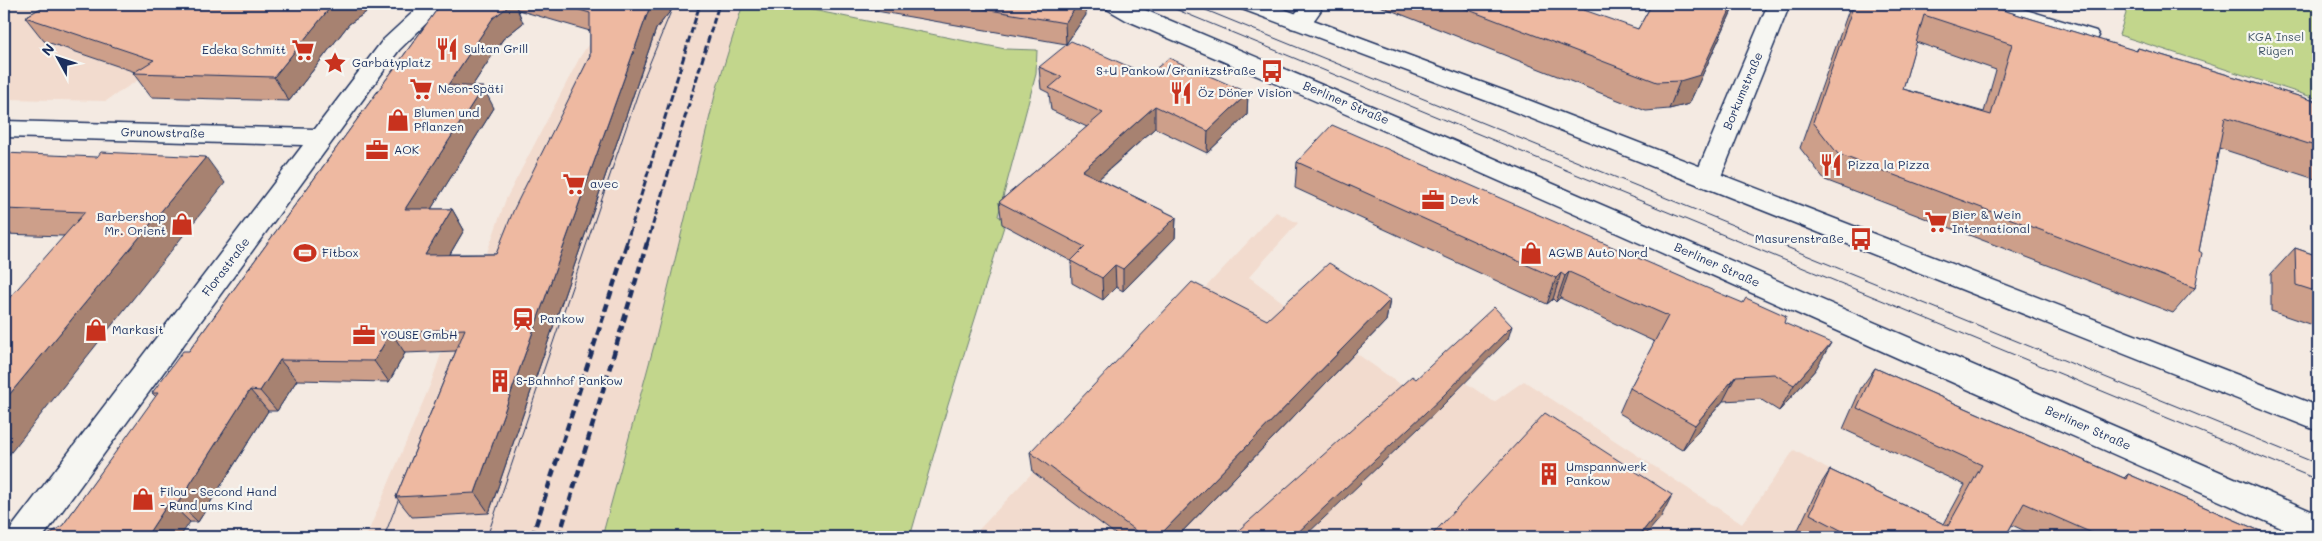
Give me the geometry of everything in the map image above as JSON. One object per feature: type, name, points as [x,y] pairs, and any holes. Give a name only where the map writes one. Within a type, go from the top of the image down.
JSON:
[{"type":"main road","name":"Florastraße","points":[[24,537],[391,45],[434,4]]},
{"type":"main road","name":"Berliner Straße","points":[[1115,4],[1134,15],[1285,77],[1554,192],[2318,529]]},
{"type":"main road","points":[[1250,4],[1303,13],[1504,99],[2318,419]]},
{"type":"main road","name":"Borkumstraße","points":[[1707,179],[1779,4]]},
{"type":"main road","points":[[1984,4],[2088,36]]},
{"type":"main road","name":"Grunowstraße","points":[[4,129],[323,137]]},
{"type":"shaded area","points":[[4,4],[254,4],[106,101],[4,99]]},
{"type":"shaded area","points":[[615,4],[743,4],[716,91],[656,338],[602,537],[366,537],[431,383],[442,351],[479,275],[506,199],[580,57]]},
{"type":"shaded area","points":[[1276,212],[1298,223],[1249,277],[1296,312],[1326,283],[1386,321],[1356,353],[1408,390],[1459,350],[1483,365],[1466,383],[1494,402],[1524,381],[1742,524],[1794,450],[1947,537],[972,537]]},
{"type":"green space","points":[[743,4],[783,4],[1005,49],[1037,50],[1036,74],[998,216],[1006,220],[948,405],[910,537],[602,537],[656,338],[716,91]]},
{"type":"green space","name":"KGA Insel Rügen","points":[[2129,4],[2318,4],[2318,99],[2119,35]]},
{"type":"building","points":[[48,4],[333,4],[274,77],[133,73],[154,60],[25,17]]},
{"type":"building","points":[[441,4],[512,4],[493,18],[448,85],[483,87],[405,209],[452,209],[425,255],[496,254],[514,209],[590,56],[590,13],[559,4],[653,4],[649,9],[475,493],[396,497],[465,329],[391,332],[374,361],[280,360],[260,391],[250,390],[178,503],[169,502],[148,537],[45,537],[63,525],[158,393],[152,393],[183,351],[189,351]]},
{"type":"building","points":[[955,4],[1078,4],[1065,23]]},
{"type":"building","points":[[1453,4],[1567,4],[1638,29],[1652,4],[1733,4],[1700,75],[1680,81],[1657,82]]},
{"type":"building","points":[[1854,4],[1983,4],[2137,51],[2138,48],[2318,102],[2318,147],[2225,117],[2199,251],[2202,253],[2195,288],[1838,154],[1813,122]],"holes":[[[1924,15],[2012,44],[1991,115],[1903,89]]]},
{"type":"building","points":[[1071,41],[1148,75],[1169,58],[1248,93],[1208,131],[1155,106],[1082,171],[1176,217],[1123,269],[1115,265],[1102,278],[1071,261],[1085,247],[999,202],[1103,113],[1049,88],[1062,77],[1039,67]]},
{"type":"building","points":[[1332,125],[1707,288],[1743,303],[1746,298],[1786,316],[1784,323],[1831,343],[1794,385],[1774,374],[1736,376],[1695,425],[1630,388],[1668,316],[1569,272],[1565,276],[1561,273],[1556,278],[1297,162]]},
{"type":"building","points":[[101,152],[206,157],[4,401],[4,304],[85,212],[4,209],[4,153],[97,157]]},
{"type":"building","points":[[2295,248],[2318,256],[2318,292],[2296,285]]},
{"type":"building","points":[[1329,263],[1390,300],[1158,537],[1144,537],[1030,452],[1192,282],[1267,320]]},
{"type":"building","points":[[1494,307],[1512,326],[1442,397],[1293,537],[1231,537],[1412,376],[1416,379]]},
{"type":"building","points":[[1875,368],[2126,479],[2128,474],[2274,537],[2101,537],[2024,503],[2005,537],[1854,537],[1810,514],[1830,470],[1948,526],[1982,465],[1857,408]]},
{"type":"building","name":"Umspannwerk Pankow","points":[[1545,413],[1672,495],[1638,537],[1430,537]]},
{"type":"tram line","points":[[487,537],[640,87],[674,4]]},
{"type":"tram line","points":[[1163,4],[2318,480]]},
{"type":"tram line","points":[[1191,4],[2318,464]]},
{"type":"tram line","points":[[384,537],[403,488]]},
{"type":"railway","points":[[626,244],[700,4]]},
{"type":"railway","points":[[647,244],[719,4]]},
{"type":"railway","points":[[532,537],[627,243]]},
{"type":"railway","points":[[559,537],[647,243]]},
{"type":"place","name":"Sultan Grill","points":[[447,49]]},
{"type":"place","name":"Edeka Schmitt","points":[[303,50]]},
{"type":"place","name":"Garbátyplatz","points":[[335,63]]},
{"type":"place","name":"S+U Pankow/Granitzstraße","points":[[1272,71]]},
{"type":"place","name":"Neon-Späti","points":[[421,89]]},
{"type":"place","name":"Öz Döner Vision","points":[[1181,93]]},
{"type":"place","name":"Blumen und Pflanzen","points":[[398,120]]},
{"type":"place","name":"AOK","points":[[377,150]]},
{"type":"place","name":"Pizza la Pizza","points":[[1831,165]]},
{"type":"place","name":"avec","points":[[574,184]]},
{"type":"place","name":"Devk","points":[[1433,200]]},
{"type":"place","name":"Bier & Wein International","points":[[1936,222]]},
{"type":"place","name":"Barbershop Mr. Orient","points":[[182,224]]},
{"type":"place","name":"Masurenstraße","points":[[1861,239]]},
{"type":"place","name":"Fitbox","points":[[305,253]]},
{"type":"place","name":"AGWB Auto Nord","points":[[1531,253]]},
{"type":"place","name":"Pankow","points":[[523,319]]},
{"type":"place","name":"Markasit","points":[[96,330]]},
{"type":"place","name":"YOUSE GmbH","points":[[364,335]]},
{"type":"place","name":"S-Bahnhof Pankow","points":[[500,381]]},
{"type":"place","name":"Umspannwerk Pankow","points":[[1549,474]]},
{"type":"place","name":"Filou - Second Hand - Rund ums Kind","points":[[143,499]]}]
